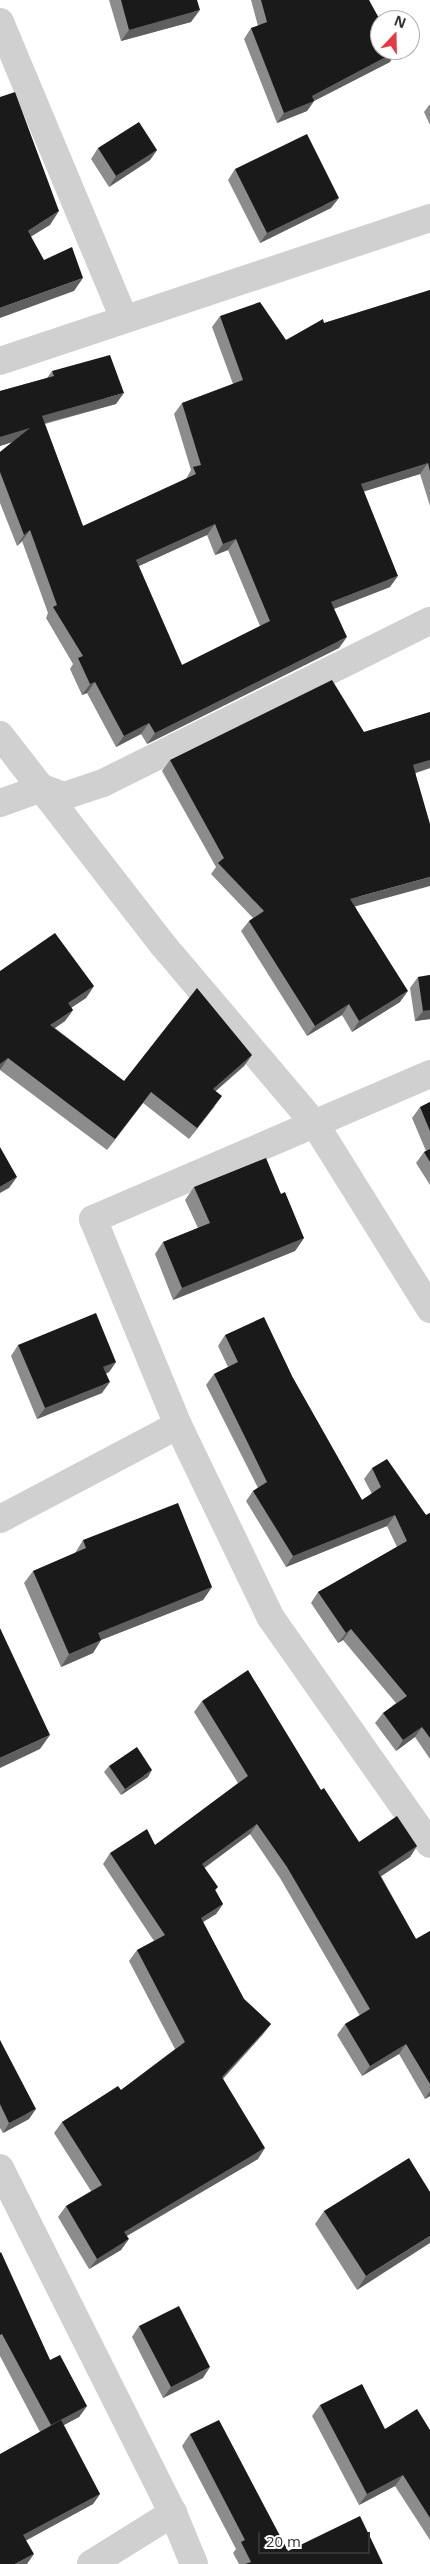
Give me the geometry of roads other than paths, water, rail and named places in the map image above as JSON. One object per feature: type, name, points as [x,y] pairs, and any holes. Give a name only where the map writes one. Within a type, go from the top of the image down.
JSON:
[{"type":"street","points":[[0,22],[124,318]]},
{"type":"street","points":[[0,362],[124,318],[430,218]]},
{"type":"street","points":[[0,803],[42,788],[64,796],[103,784],[430,621]]},
{"type":"street","points":[[0,735],[164,945],[315,1124],[430,1308]]},
{"type":"street","points":[[430,1074],[93,1218],[178,1425],[271,1618],[430,1844]]},
{"type":"street","points":[[0,1519],[178,1425]]},
{"type":"street","points":[[0,2168],[173,2513],[194,2564]]},
{"type":"street","points":[[92,2564],[173,2513]]}]
